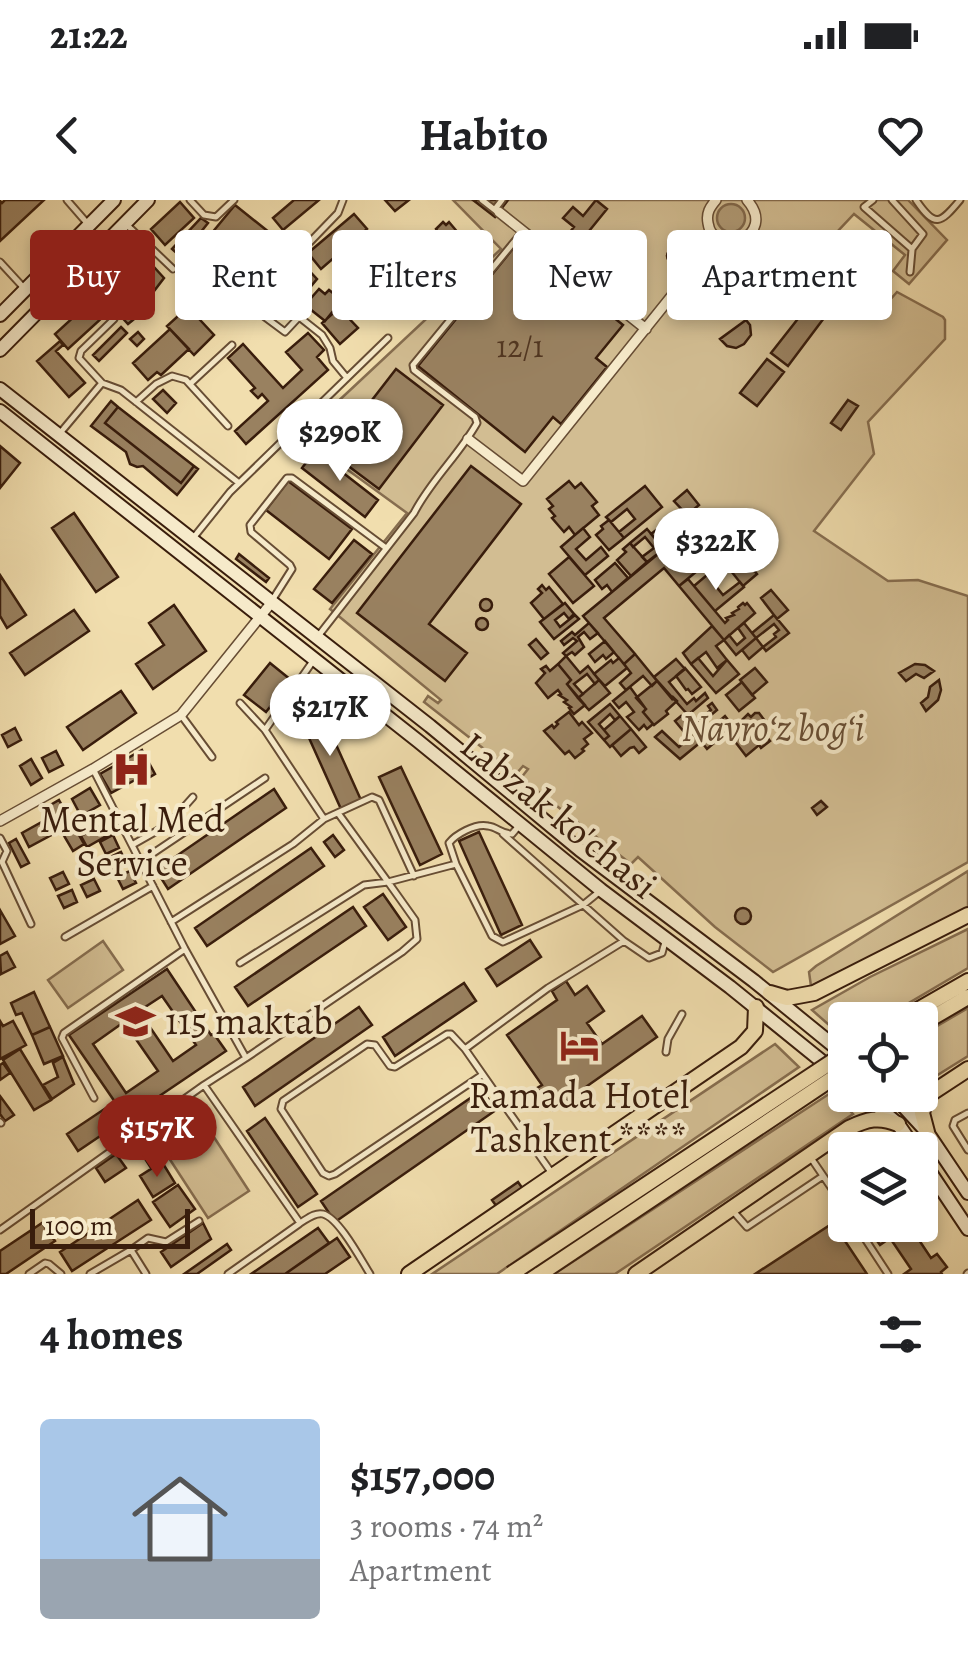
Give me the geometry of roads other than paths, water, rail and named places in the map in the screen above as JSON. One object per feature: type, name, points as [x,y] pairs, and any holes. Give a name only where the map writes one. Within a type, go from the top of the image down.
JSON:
[{"type":"main road","points":[[0,315],[114,200]]},
{"type":"main road","points":[[118,230],[148,200]]},
{"type":"main road","points":[[0,350],[30,320]]},
{"type":"main road","name":"Labzak ko'chasi","points":[[0,388],[430,726],[580,850],[828,1040]]},
{"type":"main road","name":"Labzak ko'chasi","points":[[0,411],[828,1066]]},
{"type":"main road","points":[[418,741],[430,726]]},
{"type":"main road","points":[[569,863],[580,850]]},
{"type":"main road","points":[[770,993],[787,998],[814,993],[968,915]]},
{"type":"main road","points":[[931,1002],[968,980]]},
{"type":"main road","points":[[938,1014],[968,997]]},
{"type":"main road","points":[[408,1274],[745,1044],[755,1031],[756,1007]]},
{"type":"main road","points":[[511,1274],[828,1065]]},
{"type":"main road","points":[[926,1132],[922,1113],[927,1096],[968,1068]]},
{"type":"main road","points":[[540,1274],[828,1081]]},
{"type":"main road","points":[[884,1112],[904,1132]]},
{"type":"main road","points":[[908,1112],[926,1132]]},
{"type":"main road","points":[[636,1274],[864,1121],[883,1119],[898,1124]]},
{"type":"main road","points":[[938,1149],[968,1193]]},
{"type":"main road","points":[[938,1185],[968,1229]]},
{"type":"street","points":[[711,230],[707,218],[716,200]]},
{"type":"street","points":[[750,201],[756,215],[752,230]]},
{"type":"street","points":[[497,210],[520,230]]},
{"type":"street","points":[[468,440],[523,482],[667,302]]},
{"type":"street","points":[[634,320],[646,329]]},
{"type":"street","points":[[0,822],[181,715],[272,602]]},
{"type":"lane","points":[[67,200],[89,225]]},
{"type":"lane","points":[[190,200],[204,215],[216,218],[234,200]]},
{"type":"lane","points":[[312,240],[338,213],[343,200]]},
{"type":"lane","points":[[482,200],[497,210],[502,200]]},
{"type":"lane","points":[[873,200],[864,207],[912,250]]},
{"type":"lane","points":[[892,200],[923,234],[912,250],[910,272]]},
{"type":"lane","points":[[916,200],[938,222],[960,200]]},
{"type":"lane","points":[[125,223],[172,269]]},
{"type":"lane","points":[[317,637],[414,513],[478,422],[414,370],[413,365],[513,243]]},
{"type":"lane","points":[[0,262],[25,289]]},
{"type":"lane","points":[[113,320],[81,351],[80,358],[102,383],[121,390],[240,483]]},
{"type":"lane","points":[[269,320],[285,332],[296,320]]},
{"type":"lane","points":[[303,320],[322,336],[347,378]]},
{"type":"lane","points":[[192,540],[240,483],[388,338]]},
{"type":"lane","points":[[190,384],[232,346]]},
{"type":"lane","points":[[136,402],[172,376],[186,380],[228,426]]},
{"type":"lane","points":[[59,435],[102,383]]},
{"type":"lane","points":[[272,602],[292,569],[251,532],[250,526],[287,478],[386,548]]},
{"type":"lane","points":[[265,730],[314,659]]},
{"type":"lane","points":[[240,703],[265,730],[324,819]]},
{"type":"lane","points":[[181,715],[212,758]]},
{"type":"lane","points":[[93,769],[246,1058]]},
{"type":"lane","points":[[140,862],[265,778]]},
{"type":"lane","points":[[132,845],[169,824],[193,797]]},
{"type":"lane","points":[[171,922],[293,844],[324,819],[372,798],[378,800],[414,876]]},
{"type":"lane","points":[[0,1230],[417,939],[415,920],[338,814]]},
{"type":"lane","points":[[601,890],[583,905],[503,942],[492,936],[449,843],[455,836],[488,826],[503,834],[583,905],[624,940],[649,958],[662,953],[666,939]]},
{"type":"lane","points":[[503,834],[512,834],[520,826]]},
{"type":"lane","points":[[0,838],[6,851],[2,862],[31,924]]},
{"type":"lane","points":[[240,963],[364,884],[388,882],[456,864]]},
{"type":"lane","points":[[65,937],[153,886]]},
{"type":"lane","points":[[465,1049],[548,988],[624,940]]},
{"type":"lane","points":[[94,1098],[62,1038],[64,1032],[186,950]]},
{"type":"lane","points":[[666,1052],[668,1039],[682,1014]]},
{"type":"lane","points":[[482,1075],[329,1176],[323,1173],[282,1109],[283,1102],[367,1044],[375,1044],[390,1066],[395,1067],[451,1034],[465,1049],[552,1175]]},
{"type":"lane","points":[[204,1086],[300,1223]]},
{"type":"lane","points":[[968,1112],[953,1126],[968,1150]]},
{"type":"lane","points":[[810,1156],[828,1182]]},
{"type":"lane","points":[[731,1209],[747,1227],[824,1176]]},
{"type":"lane","points":[[228,1274],[316,1214],[326,1214],[338,1225],[370,1274]]},
{"type":"lane","points":[[90,1274],[148,1238],[166,1242],[198,1221]]},
{"type":"lane","points":[[867,1242],[888,1274]]},
{"type":"lane","points":[[131,1250],[146,1274]]},
{"type":"lane","points":[[29,1274],[45,1263],[61,1274]]},
{"type":"place","name":"Mental Med Service","points":[[132,770]]},
{"type":"place","name":"115 maktab","points":[[135,1021]]},
{"type":"place","name":"Ramada Hotel Tashkent ****","points":[[579,1046]]},
{"type":"park label","name":"Navroʻz bogʻi","points":[[773,728]]}]
